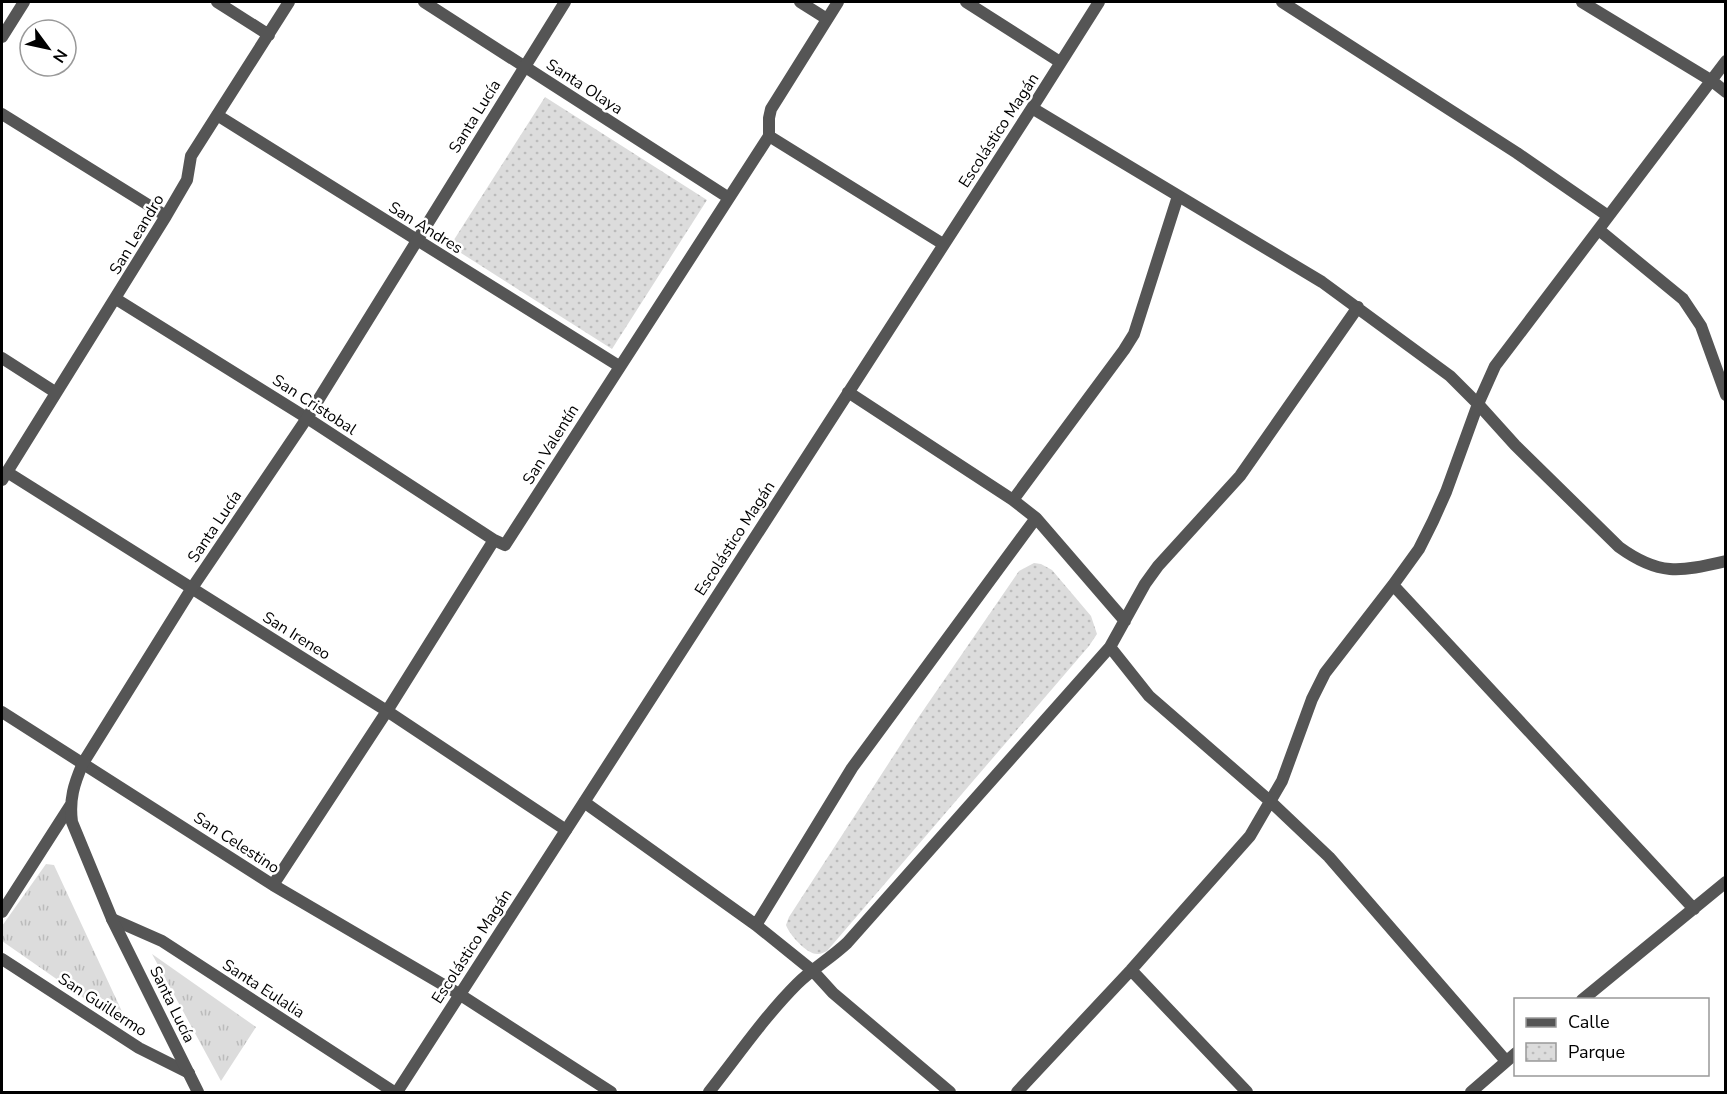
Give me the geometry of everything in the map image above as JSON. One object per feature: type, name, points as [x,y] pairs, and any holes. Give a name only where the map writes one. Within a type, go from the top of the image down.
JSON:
[{"type":"street","points":[[2,37],[24,2]]},
{"type":"street","points":[[217,2],[269,35]]},
{"type":"street","name":"San Leandro","points":[[4,476],[166,216],[187,180],[191,156],[289,2]]},
{"type":"street","name":"Santa Olaya","points":[[424,2],[729,198]]},
{"type":"street","name":"Santa Lucía","points":[[198,1092],[112,919],[72,822],[70,806],[73,787],[82,763],[192,588],[307,418],[565,2]]},
{"type":"street","points":[[800,2],[827,19]]},
{"type":"street","name":"San Valentín","points":[[494,540],[505,545],[769,136],[768,118],[771,109],[838,2]]},
{"type":"street","points":[[966,2],[1059,63]]},
{"type":"street","name":"Escolástico Magán","points":[[395,1092],[1099,2]]},
{"type":"street","points":[[1282,2],[1517,153],[1608,216]]},
{"type":"street","points":[[1582,2],[1712,81],[1725,92]]},
{"type":"street","points":[[1017,1092],[1131,970],[1250,836],[1282,781],[1312,699],[1325,673],[1419,549],[1438,511],[1478,404],[1496,366],[1725,61]]},
{"type":"street","points":[[1032,108],[1322,282],[1358,307],[1450,376],[1515,445],[1611,539],[1636,559],[1655,568],[1679,570],[1725,561]]},
{"type":"street","points":[[2,114],[166,216]]},
{"type":"street","name":"San Andres","points":[[217,115],[619,366]]},
{"type":"street","points":[[769,136],[943,244]]},
{"type":"street","points":[[1013,500],[1134,334],[1178,196]]},
{"type":"street","points":[[1599,230],[1683,299],[1701,326],[1725,395]]},
{"type":"street","name":"San Cristobal","points":[[116,298],[307,418],[494,540]]},
{"type":"street","points":[[709,1092],[783,999],[798,983],[847,943],[1110,647],[1158,566],[1240,476],[1358,307]]},
{"type":"street","points":[[2,358],[55,392]]},
{"type":"street","points":[[848,392],[1013,500],[1036,518],[1125,621]]},
{"type":"street","name":"San Ireneo","points":[[4,476],[192,588],[387,711],[566,830]]},
{"type":"street","points":[[756,925],[852,768],[1036,518]]},
{"type":"street","points":[[273,885],[387,711],[494,540]]},
{"type":"street","points":[[1393,585],[1694,909]]},
{"type":"street","points":[[1110,647],[1149,696],[1271,802],[1329,857],[1510,1057],[1471,1092]]},
{"type":"street","name":"San Celestino","points":[[2,712],[273,885],[459,994],[611,1092]]},
{"type":"street","points":[[584,802],[756,925],[813,971],[833,993],[950,1092]]},
{"type":"street","points":[[2,912],[70,806]]},
{"type":"street","points":[[1583,998],[1725,882]]},
{"type":"street","name":"Santa Eulalia","points":[[112,919],[162,941],[395,1092]]},
{"type":"street","name":"San Guillermo","points":[[2,959],[139,1048],[189,1073]]},
{"type":"street","points":[[1131,970],[1247,1092]]},
{"type":"green space","points":[[545,97],[707,200],[612,349],[450,246]]},
{"type":"green space","points":[[1034,563],[1052,570],[1091,616],[1097,634],[827,951],[818,954],[809,951],[788,929],[786,925],[789,917],[918,718],[1019,571]]},
{"type":"green space","points":[[46,864],[54,865],[131,1031],[2,941],[2,926]]},
{"type":"green space","points":[[152,954],[256,1027],[221,1081]]}]
